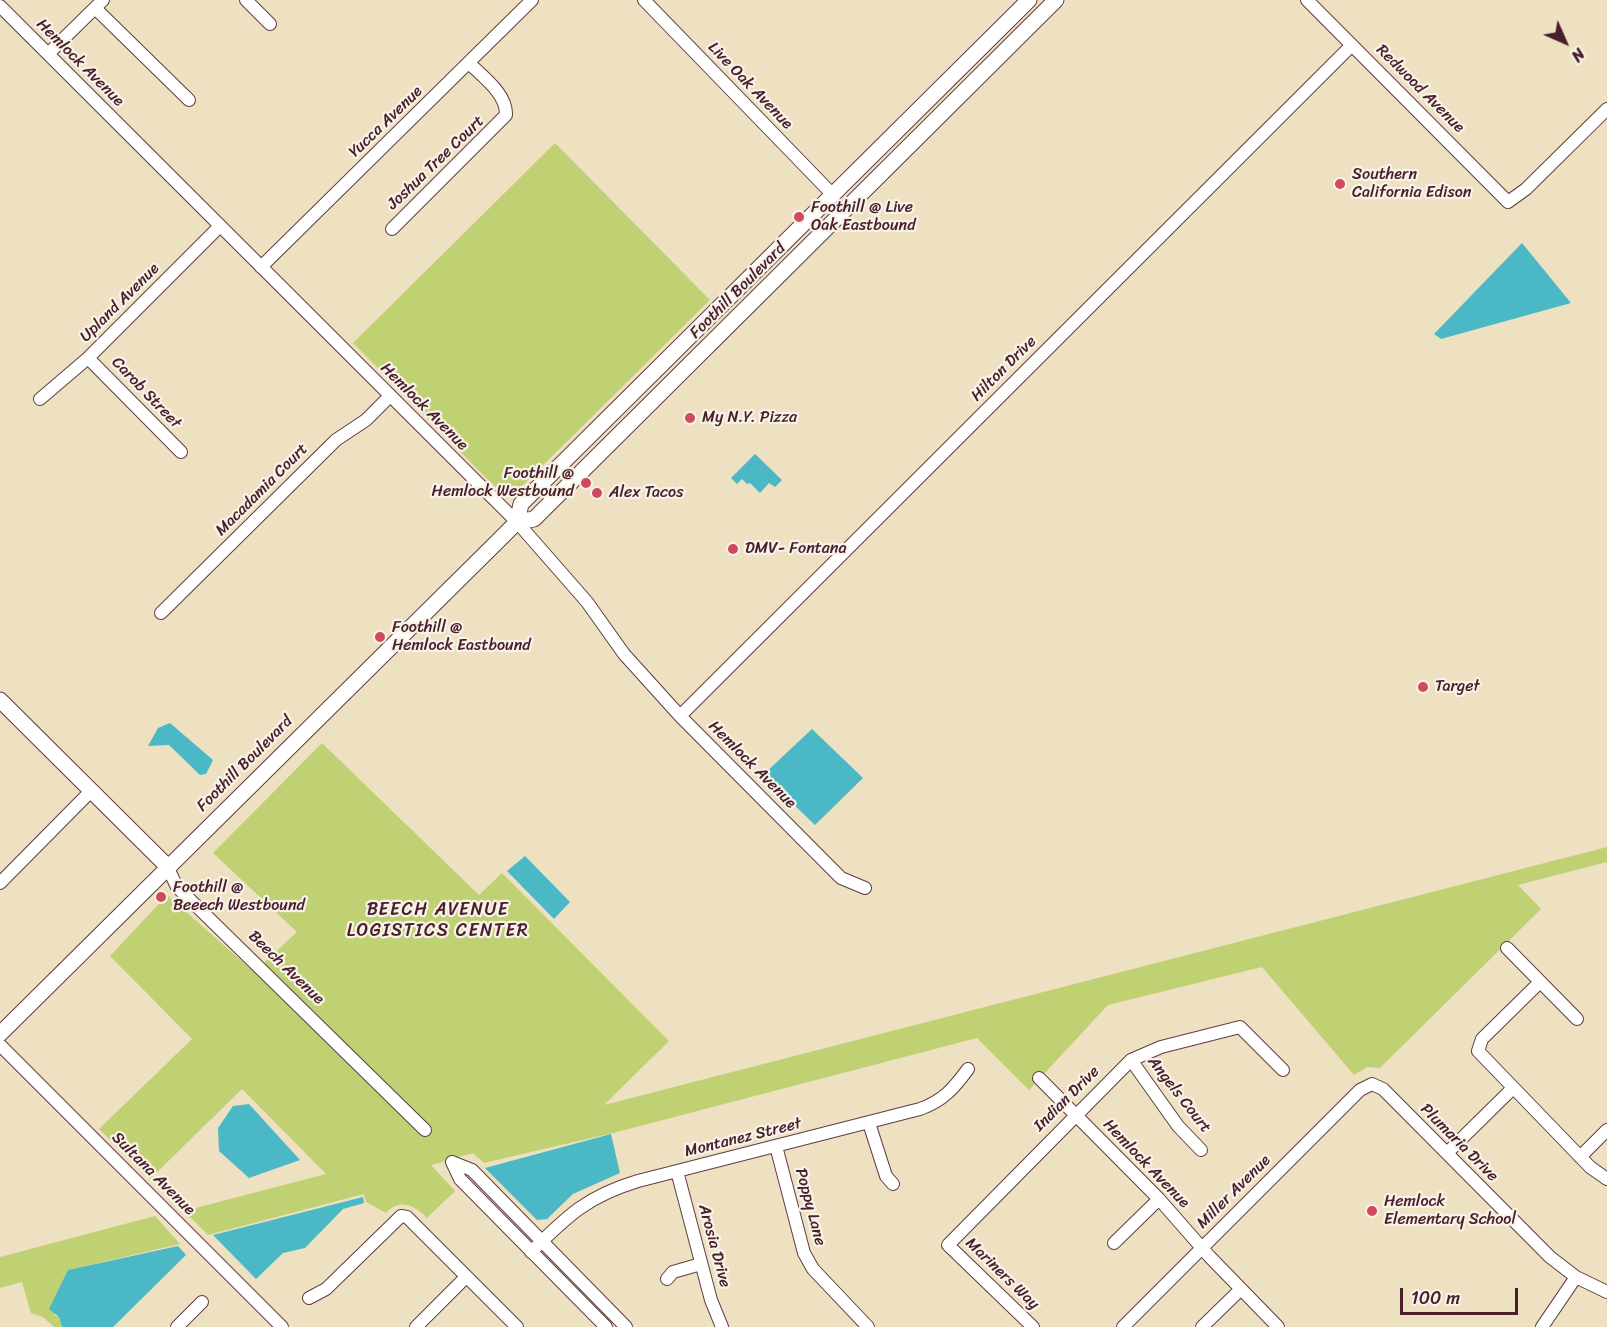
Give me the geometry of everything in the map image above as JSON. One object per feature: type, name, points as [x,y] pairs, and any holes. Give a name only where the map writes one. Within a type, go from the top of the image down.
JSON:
[{"type":"main road","name":"Foothill Boulevard","points":[[0,1034],[167,866],[517,522],[521,504],[1029,0]]},
{"type":"main road","name":"Foothill Boulevard","points":[[517,522],[534,519],[1056,0]]},
{"type":"main road","name":"Beech Avenue","points":[[0,700],[167,866]]},
{"type":"street","points":[[246,0],[270,24]]},
{"type":"street","name":"Yucca Avenue","points":[[261,267],[532,0]]},
{"type":"street","name":"Live Oak Avenue","points":[[644,0],[833,195]]},
{"type":"street","name":"Redwood Avenue","points":[[1307,0],[1508,202],[1526,189],[1607,109]]},
{"type":"street","points":[[48,54],[99,4],[189,100]]},
{"type":"street","name":"Hemlock Avenue","points":[[0,6],[517,522],[587,602],[624,654],[680,716],[841,878],[865,888]]},
{"type":"street","name":"Hilton Drive","points":[[680,716],[1352,45]]},
{"type":"street","name":"Joshua Tree Court","points":[[392,230],[506,115],[507,105],[501,96],[469,63]]},
{"type":"street","name":"Upland Avenue","points":[[40,399],[88,358],[220,226]]},
{"type":"street","name":"Carob Street","points":[[88,358],[181,452]]},
{"type":"street","name":"Macadamia Court","points":[[161,613],[336,440],[366,420],[390,396]]},
{"type":"street","points":[[0,883],[91,791]]},
{"type":"street","name":"Beech Avenue","points":[[167,866],[177,887],[425,1130]]},
{"type":"street","points":[[1507,948],[1577,1019]]},
{"type":"street","points":[[1540,982],[1482,1039],[1477,1048],[1481,1057],[1580,1157],[1607,1179]]},
{"type":"street","name":"Indian Drive","points":[[948,1245],[1075,1114],[1131,1060],[1161,1047],[1240,1027],[1283,1070]]},
{"type":"street","name":"Sultana Avenue","points":[[0,1044],[282,1327]]},
{"type":"street","name":"Angels Court","points":[[1131,1060],[1178,1126],[1201,1150]]},
{"type":"street","name":"Montanez Street","points":[[531,1252],[575,1209],[620,1186],[920,1109],[940,1101],[953,1090],[968,1069]]},
{"type":"street","name":"Hemlock Avenue","points":[[1039,1078],[1159,1199],[1202,1248],[1278,1327]]},
{"type":"street","name":"Plumaria Drive","points":[[1372,1084],[1383,1089],[1541,1248],[1576,1277],[1607,1292]]},
{"type":"street","name":"Miller Avenue","points":[[1123,1327],[1360,1090],[1372,1084]]},
{"type":"street","points":[[1447,1153],[1513,1088]]},
{"type":"street","points":[[869,1123],[886,1176],[893,1184]]},
{"type":"street","points":[[1580,1157],[1607,1130]]},
{"type":"street","name":"Poppy Lane","points":[[776,1146],[794,1219],[808,1261],[825,1283],[868,1327]]},
{"type":"street","points":[[606,1327],[459,1179],[452,1162],[472,1170],[626,1327]]},
{"type":"street","name":"Arosia Drive","points":[[677,1171],[711,1300],[722,1327]]},
{"type":"street","points":[[1114,1244],[1159,1199]]},
{"type":"street","points":[[309,1298],[326,1289],[401,1216],[407,1217],[517,1327]]},
{"type":"street","name":"Mariners Way","points":[[948,1245],[1033,1327]]},
{"type":"street","points":[[667,1279],[673,1272],[701,1264]]},
{"type":"street","points":[[416,1327],[466,1276]]},
{"type":"street","points":[[1542,1327],[1576,1277]]},
{"type":"street","points":[[1202,1327],[1241,1289]]},
{"type":"street","points":[[177,1327],[202,1302]]},
{"type":"green space","points":[[555,143],[710,300],[514,494],[501,493],[353,343]]},
{"type":"green space","points":[[322,743],[479,895],[502,873],[669,1041],[604,1105],[1607,847],[1607,862],[1518,885],[1541,909],[1380,1068],[1367,1067],[1354,1075],[1262,967],[1108,1005],[1029,1090],[977,1038],[613,1133],[484,1163],[473,1153],[431,1165],[455,1191],[427,1218],[407,1205],[396,1206],[386,1213],[366,1202],[364,1194],[208,1235],[184,1211],[326,1174],[242,1089],[150,1179],[99,1129],[192,1039],[110,956],[167,895],[254,972],[297,932],[213,853]]},
{"type":"green space","points":[[155,1216],[180,1244],[68,1270],[54,1315],[59,1317],[62,1327],[54,1327],[43,1317],[31,1313],[22,1282],[0,1288],[0,1257]]},
{"type":"water","points":[[1522,243],[1571,303],[1441,339],[1434,334]]},
{"type":"water","points":[[755,454],[782,480],[775,487],[769,483],[760,493],[750,483],[747,484],[742,479],[737,484],[731,478]]},
{"type":"water","points":[[170,723],[213,760],[206,774],[200,775],[169,745],[148,746],[158,728]]},
{"type":"water","points":[[812,729],[863,778],[815,825],[763,775]]},
{"type":"water","points":[[525,856],[570,902],[554,919],[507,871]]},
{"type":"water","points":[[249,1104],[300,1160],[249,1178],[219,1151],[218,1128],[233,1106]]},
{"type":"water","points":[[611,1134],[620,1173],[573,1194],[547,1219],[537,1220],[485,1168]]},
{"type":"water","points":[[363,1197],[364,1203],[343,1209],[305,1248],[283,1253],[256,1279],[213,1235]]},
{"type":"water","points":[[178,1246],[186,1255],[113,1327],[62,1327],[59,1317],[49,1309],[68,1270]]},
{"type":"place","name":"Southern California Edison","points":[[1340,184]]},
{"type":"place","name":"Foothill @ Live Oak Eastbound","points":[[799,217]]},
{"type":"place","name":"My N.Y. Pizza","points":[[690,418]]},
{"type":"place","name":"Foothill @ Hemlock Westbound","points":[[586,483]]},
{"type":"place","name":"Alex Tacos","points":[[597,493]]},
{"type":"place","name":"DMV- Fontana","points":[[733,549]]},
{"type":"place","name":"Foothill @ Hemlock Eastbound","points":[[380,637]]},
{"type":"place","name":"Target","points":[[1423,687]]},
{"type":"place","name":"Foothill @ Beeech Westbound","points":[[161,897]]},
{"type":"place","name":"Hemlock Elementary School","points":[[1372,1211]]},
{"type":"district","name":"BEECH AVENUE LOGISTICS CENTER","points":[[438,920]]}]
